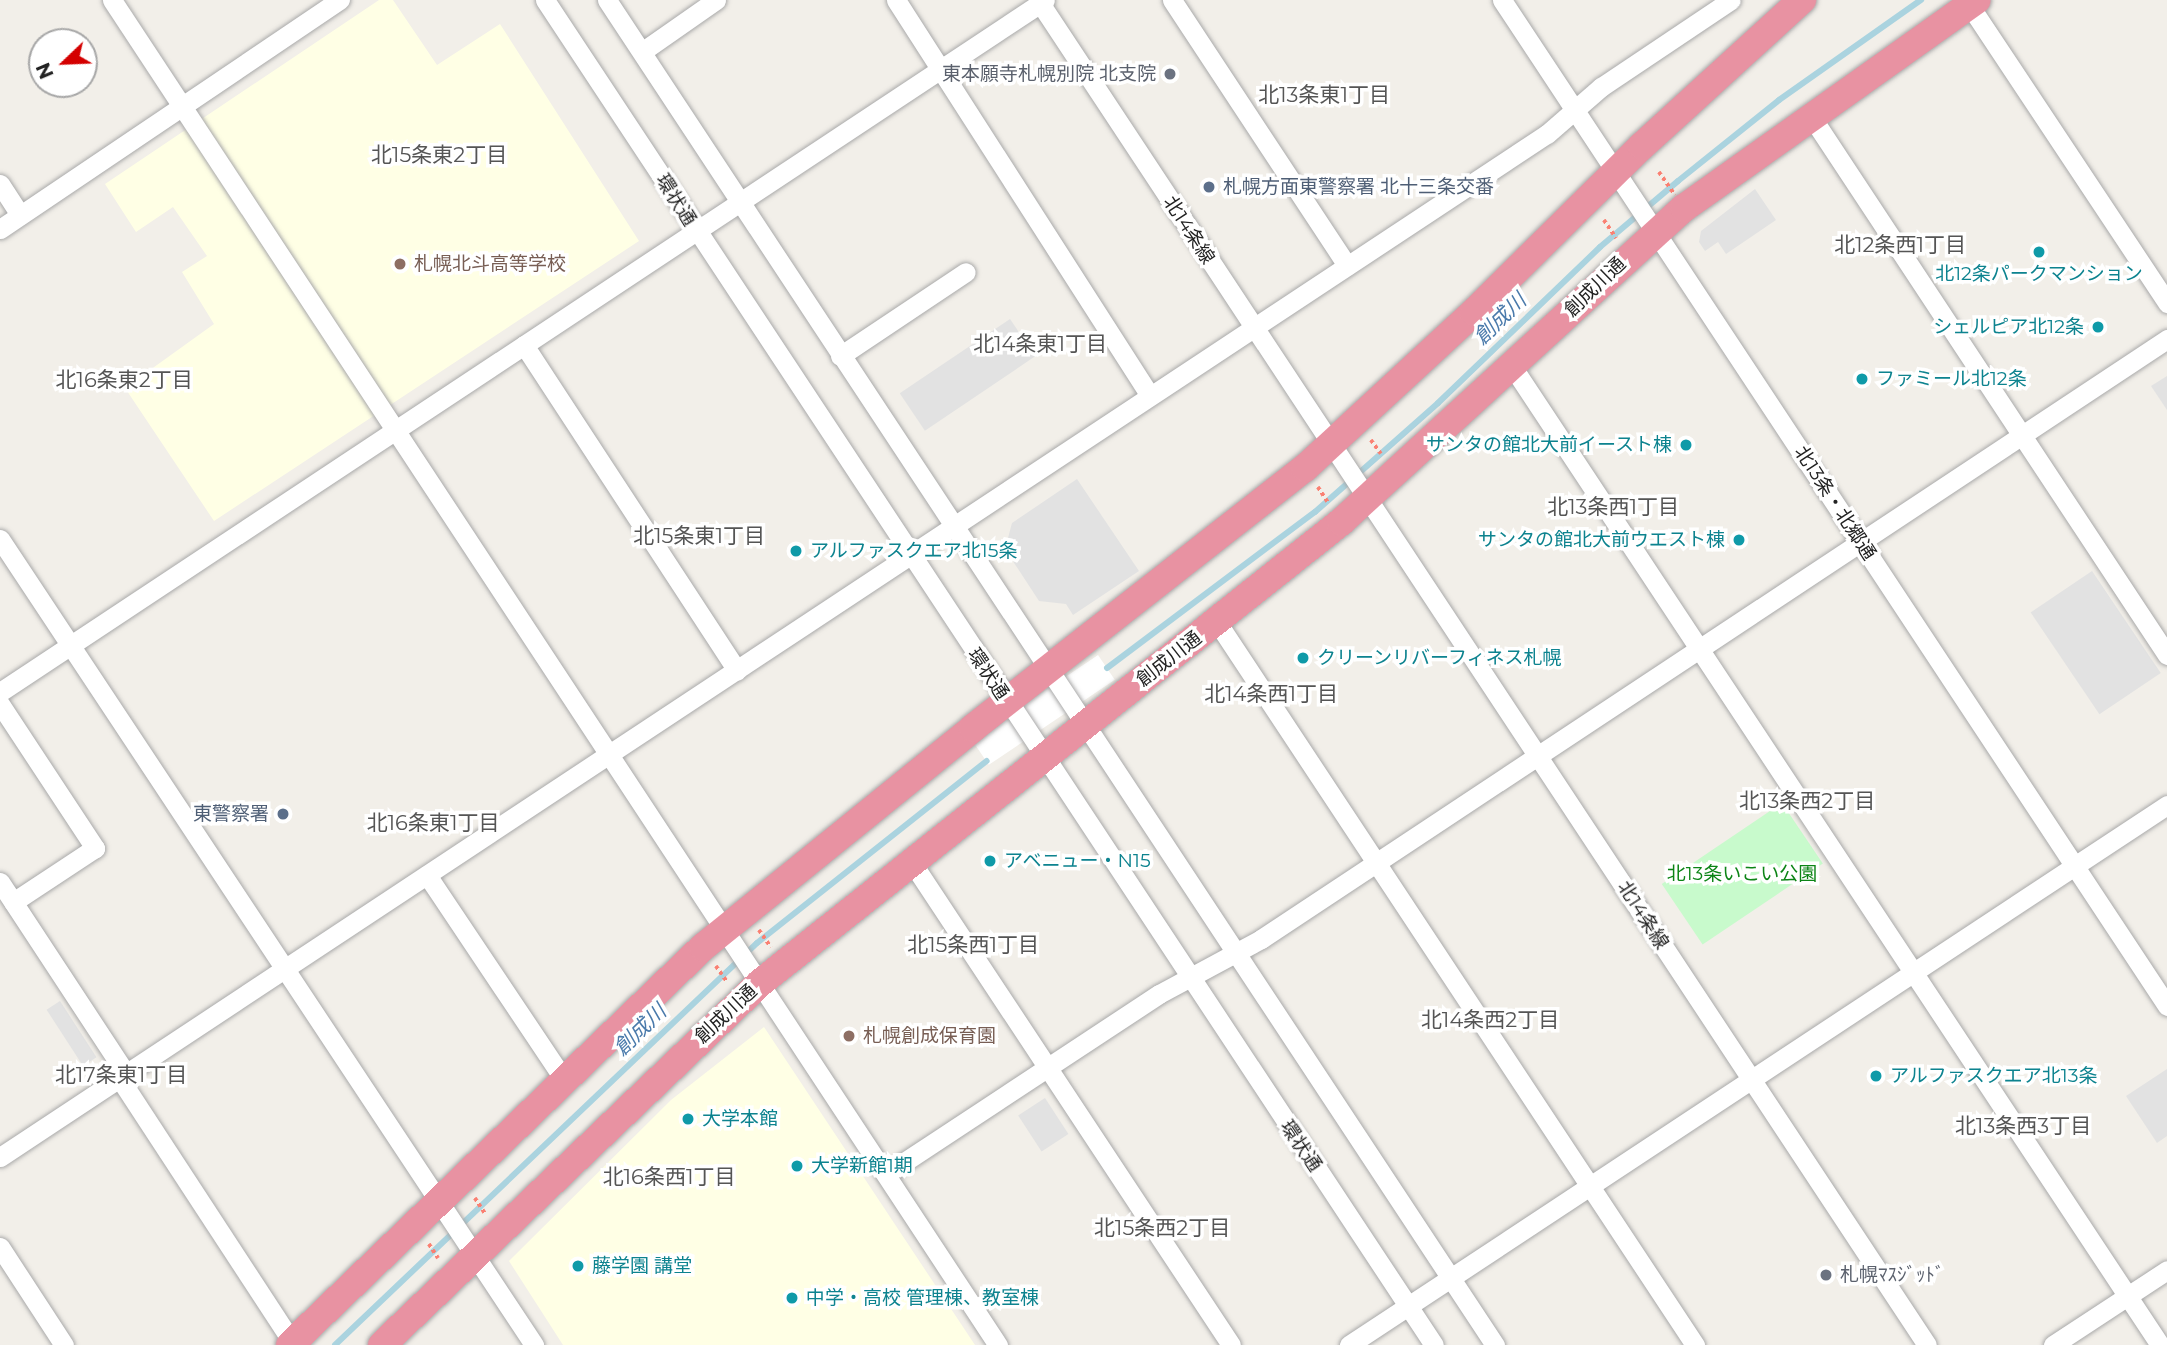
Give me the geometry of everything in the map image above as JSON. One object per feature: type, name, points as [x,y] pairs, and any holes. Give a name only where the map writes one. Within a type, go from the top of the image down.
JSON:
[{"type":"highway","points":[[291,1344],[443,1208],[564,1080],[729,936],[1006,702],[1336,452],[1615,172],[1802,0]]},
{"type":"highway","name":"創成川通","points":[[382,1345],[470,1248],[755,976],[911,861],[1217,621],[1512,366],[1651,225],[1971,2]]},
{"type":"street","points":[[112,0],[998,1345]]},
{"type":"street","points":[[0,229],[339,0]]},
{"type":"street","name":"環状通","points":[[545,0],[695,232],[1434,1345]]},
{"type":"street","points":[[607,0],[953,528],[1495,1345]]},
{"type":"street","points":[[642,51],[716,0]]},
{"type":"street","points":[[896,0],[941,70],[947,86],[1150,396]]},
{"type":"street","points":[[1172,0],[1347,265]]},
{"type":"street","name":"北13条・北郷通","points":[[1502,0],[2167,1006]]},
{"type":"street","points":[[0,692],[941,70],[1041,1]]},
{"type":"street","name":"北14条線","points":[[1041,1],[1927,1345]]},
{"type":"street","points":[[0,1157],[1547,134],[1601,87],[1724,2]]},
{"type":"street","points":[[1971,2],[2167,303]]},
{"type":"street","points":[[1811,116],[2167,655]]},
{"type":"street","points":[[0,184],[20,215]]},
{"type":"street","points":[[840,356],[966,272]]},
{"type":"street","points":[[886,1174],[1189,976],[1236,953],[1376,862],[2167,339]]},
{"type":"street","points":[[524,345],[737,670]]},
{"type":"street","points":[[1512,366],[2160,1345]]},
{"type":"street","points":[[0,539],[534,1345]]},
{"type":"street","points":[[1217,621],[1695,1345]]},
{"type":"street","points":[[0,704],[95,848],[13,902]]},
{"type":"street","points":[[1349,1345],[2167,804]]},
{"type":"street","points":[[911,861],[1231,1345]]},
{"type":"street","points":[[427,875],[564,1080]]},
{"type":"street","points":[[0,882],[291,1344]]},
{"type":"street","points":[[0,1247],[64,1345]]},
{"type":"street","points":[[2053,1345],[2167,1270]]},
{"type":"path","points":[[1659,172],[1675,195]]},
{"type":"path","points":[[1604,219],[1618,242]]},
{"type":"path","points":[[1367,435],[1386,462]]},
{"type":"path","points":[[1315,482],[1332,508]]},
{"type":"path","points":[[757,926],[772,949]]},
{"type":"path","points":[[715,964],[730,986]]},
{"type":"path","points":[[472,1194],[488,1217]]},
{"type":"path","points":[[426,1239],[441,1262]]},
{"type":"shaded area","name":"札幌北斗高等学校","points":[[379,0],[393,0],[437,65],[500,24],[639,241],[214,521],[125,388],[214,324],[182,272],[207,256],[173,207],[136,232],[105,184]]},
{"type":"shaded area","points":[[1755,189],[1776,220],[1726,254],[1718,242],[1705,251],[1699,242],[1701,231]]},
{"type":"shaded area","points":[[1010,319],[1035,356],[925,431],[900,393]]},
{"type":"shaded area","points":[[2167,376],[2167,410],[2151,386]]},
{"type":"shaded area","points":[[1077,479],[1139,571],[1073,615],[1066,604],[1039,601],[1005,549],[1012,523]]},
{"type":"shaded area","points":[[2092,571],[2161,673],[2099,714],[2031,612]]},
{"type":"shaded area","points":[[60,1001],[96,1057],[83,1066],[47,1010]]},
{"type":"shaded area","points":[[764,1027],[975,1345],[563,1345],[509,1261],[671,1100]]},
{"type":"shaded area","points":[[2167,1069],[2167,1136],[2157,1143],[2126,1096]]},
{"type":"shaded area","points":[[1045,1098],[1068,1134],[1042,1151],[1018,1115]]},
{"type":"green space","name":"北13条いこい公園","points":[[1782,803],[1823,864],[1703,945],[1662,884]]},
{"type":"pier","points":[[1098,655],[1115,680],[989,765],[972,740]]},
{"type":"waterway","name":"創成川","points":[[1107,668],[1315,512],[1438,403],[1600,247],[1678,181],[1779,100],[1921,0]]},
{"type":"waterway","name":"創成川","points":[[335,1345],[757,943],[987,761]]},
{"type":"place","name":"東本願寺札幌別院 北支院","points":[[1170,74]]},
{"type":"place","name":"札幌方面東警察署 北十三条交番","points":[[1209,187]]},
{"type":"place","name":"北12条パークマンション","points":[[2039,252]]},
{"type":"place","name":"札幌北斗高等学校","points":[[400,264]]},
{"type":"place","name":"シェルピア北12条","points":[[2098,327]]},
{"type":"place","name":"ファミール北12条","points":[[1862,379]]},
{"type":"place","name":"サンタの館北大前イースト棟","points":[[1686,445]]},
{"type":"place","name":"サンタの館北大前ウエスト棟","points":[[1739,540]]},
{"type":"place","name":"アルファスクエア北15条","points":[[796,551]]},
{"type":"place","name":"クリーンリバーフィネス札幌","points":[[1303,658]]},
{"type":"place","name":"東警察署","points":[[283,814]]},
{"type":"place","name":"アベニュー・N15","points":[[990,861]]},
{"type":"place","name":"札幌創成保育園","points":[[849,1036]]},
{"type":"place","name":"アルファスクエア北13条","points":[[1876,1076]]},
{"type":"place","name":"大学本館","points":[[688,1119]]},
{"type":"place","name":"大学新館1期","points":[[797,1166]]},
{"type":"place","name":"藤学園 講堂","points":[[578,1266]]},
{"type":"place","name":"札幌ﾏｽｼﾞｯﾄﾞ","points":[[1826,1275]]},
{"type":"place","name":"中学・高校 管理棟、教室棟","points":[[792,1298]]},
{"type":"district","name":"北13条東1丁目","points":[[1324,95]]},
{"type":"district","name":"北15条東2丁目","points":[[439,155]]},
{"type":"district","name":"北12条西1丁目","points":[[1900,245]]},
{"type":"district","name":"北14条東1丁目","points":[[1040,344]]},
{"type":"district","name":"北16条東2丁目","points":[[124,380]]},
{"type":"district","name":"北13条西1丁目","points":[[1613,507]]},
{"type":"district","name":"北15条東1丁目","points":[[699,536]]},
{"type":"district","name":"北14条西1丁目","points":[[1271,694]]},
{"type":"district","name":"北13条西2丁目","points":[[1807,801]]},
{"type":"district","name":"北16条東1丁目","points":[[433,823]]},
{"type":"district","name":"北15条西1丁目","points":[[973,945]]},
{"type":"district","name":"北14条西2丁目","points":[[1490,1020]]},
{"type":"district","name":"北17条東1丁目","points":[[121,1075]]},
{"type":"district","name":"北13条西3丁目","points":[[2023,1126]]},
{"type":"district","name":"北16条西1丁目","points":[[669,1177]]},
{"type":"district","name":"北15条西2丁目","points":[[1162,1228]]}]
